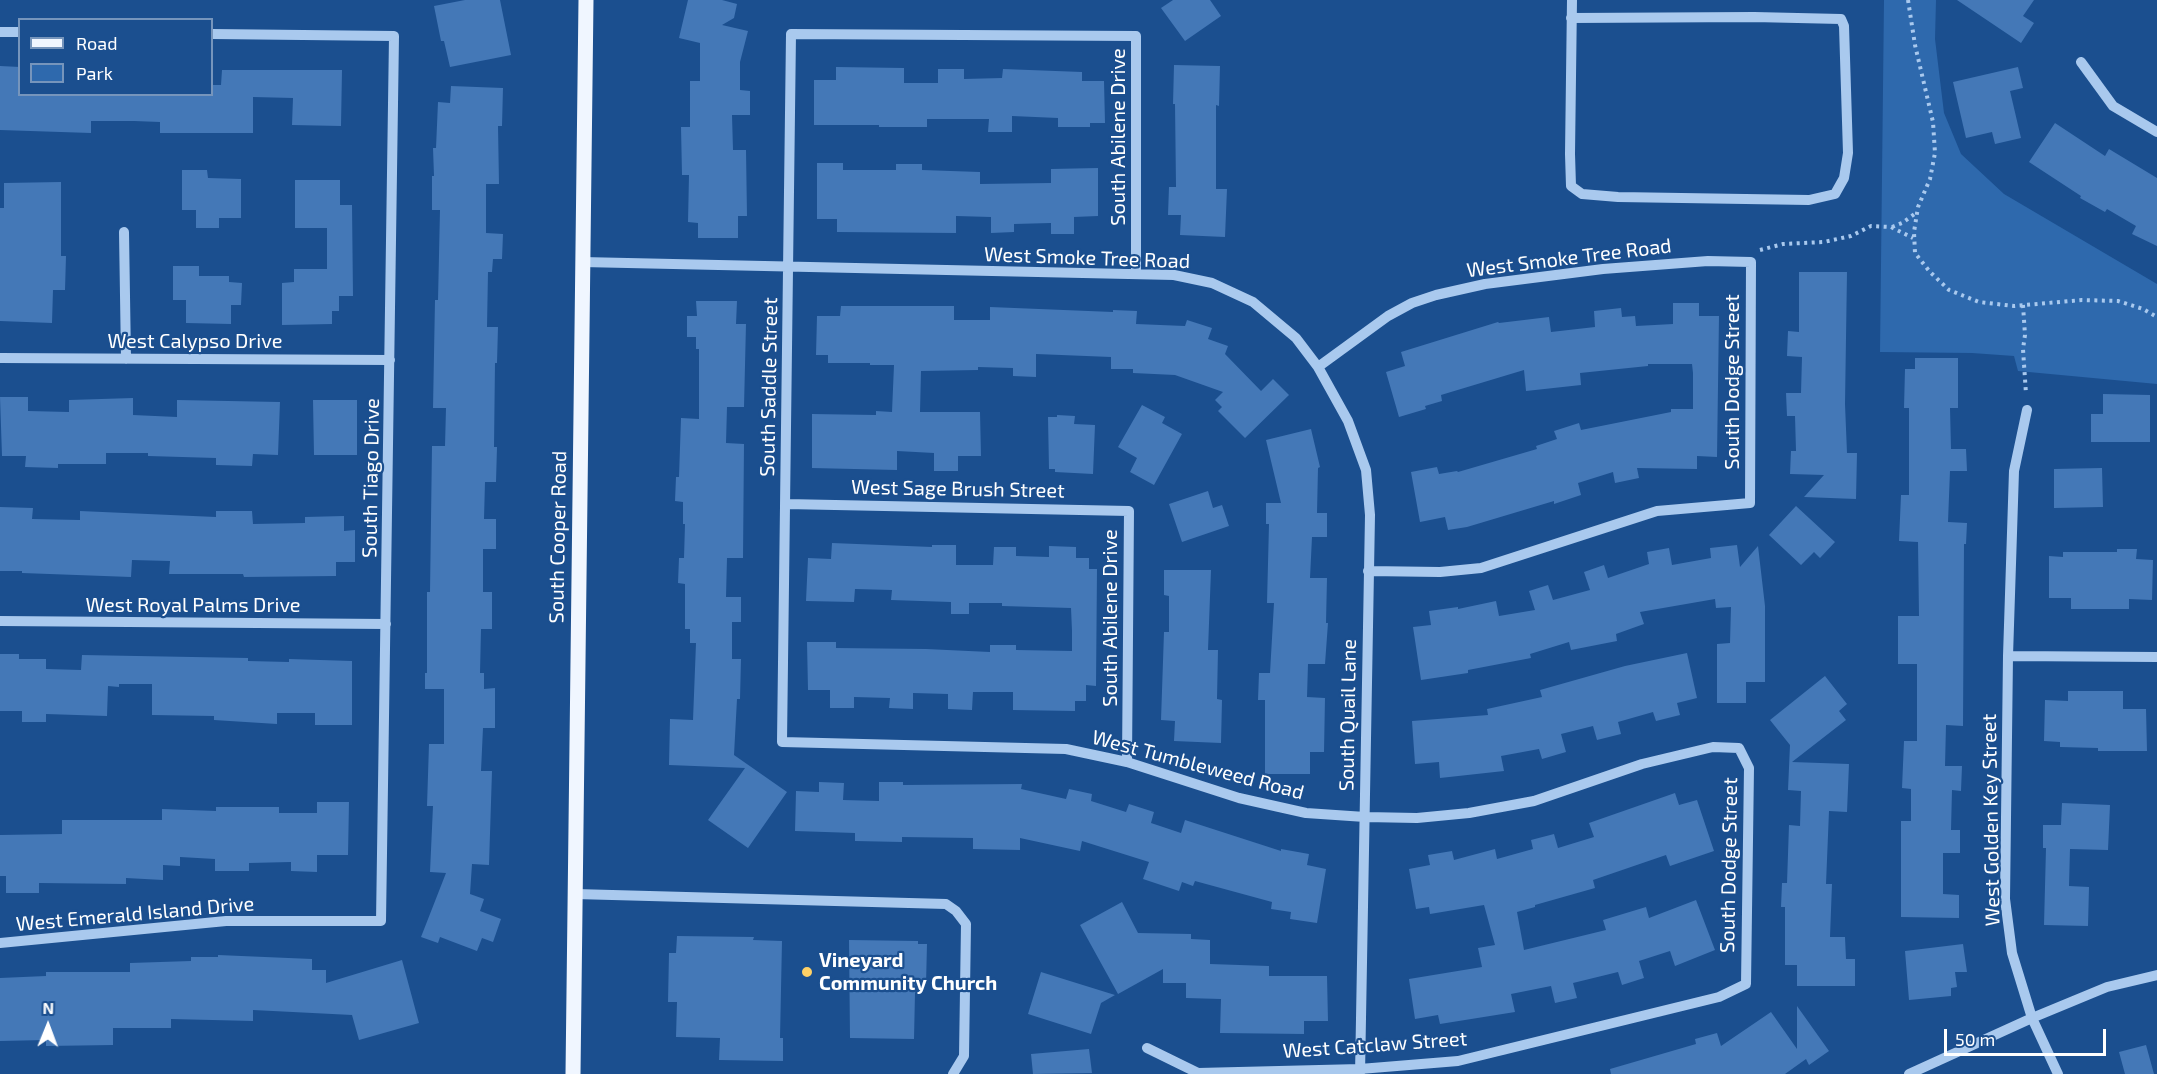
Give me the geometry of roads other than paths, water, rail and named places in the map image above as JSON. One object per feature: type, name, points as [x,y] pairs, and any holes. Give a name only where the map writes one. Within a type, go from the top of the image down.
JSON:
[{"type":"main road","name":"South Cooper Road","points":[[573,1074],[585,0]]},
{"type":"street","points":[[1571,18],[1841,19],[1844,26],[1848,153],[1845,178],[1835,194],[1809,200],[1618,197],[1582,194],[1571,186],[1569,154],[1571,18],[1572,0]]},
{"type":"street","points":[[0,32],[18,32]]},
{"type":"street","name":"South Tiago Drive","points":[[213,34],[394,36],[381,921]]},
{"type":"street","name":"South Abilene Drive","points":[[791,34],[1136,36],[1136,274]]},
{"type":"street","name":"South Saddle Street","points":[[782,742],[791,34]]},
{"type":"street","points":[[2082,62],[2113,106],[2157,132]]},
{"type":"street","points":[[124,232],[126,359]]},
{"type":"street","name":"West Smoke Tree Road","points":[[582,262],[1174,275],[1212,283],[1253,302],[1296,338],[1318,368],[1388,316],[1412,303],[1436,295],[1485,284],[1603,269],[1708,261],[1751,262]]},
{"type":"street","name":"South Dodge Street","points":[[1368,571],[1440,572],[1481,568],[1657,511],[1705,505],[1750,503],[1751,262]]},
{"type":"street","name":"West Calypso Drive","points":[[0,358],[390,360]]},
{"type":"street","name":"South Quail Lane","points":[[1318,368],[1348,421],[1366,470],[1370,515],[1360,1071]]},
{"type":"street","name":"West Golden Key Street","points":[[2026,410],[2014,471],[2008,656],[2005,899],[2012,953],[2032,1018],[2058,1074]]},
{"type":"street","name":"West Sage Brush Street","points":[[786,504],[1129,511]]},
{"type":"street","name":"South Abilene Drive","points":[[1127,762],[1129,511]]},
{"type":"street","name":"West Royal Palms Drive","points":[[0,621],[387,624]]},
{"type":"street","points":[[2008,656],[2157,657]]},
{"type":"street","name":"West Tumbleweed Road","points":[[782,742],[1066,749],[1127,762],[1239,798],[1306,813],[1365,818],[1417,818],[1469,813],[1534,801],[1642,764],[1713,747],[1739,748]]},
{"type":"street","name":"South Dodge Street","points":[[1739,748],[1749,768],[1746,984]]},
{"type":"street","points":[[575,894],[946,904],[956,911],[966,924],[964,1056],[953,1074]]},
{"type":"street","name":"West Emerald Island Drive","points":[[0,943],[226,921],[381,921]]},
{"type":"street","points":[[1909,1074],[2107,987],[2157,975]]},
{"type":"street","name":"West Catclaw Street","points":[[1147,1048],[1198,1073],[1360,1071],[1458,1061],[1719,997],[1746,984]]},
{"type":"place","name":"Vineyard Community Church","points":[[807,972]]}]
